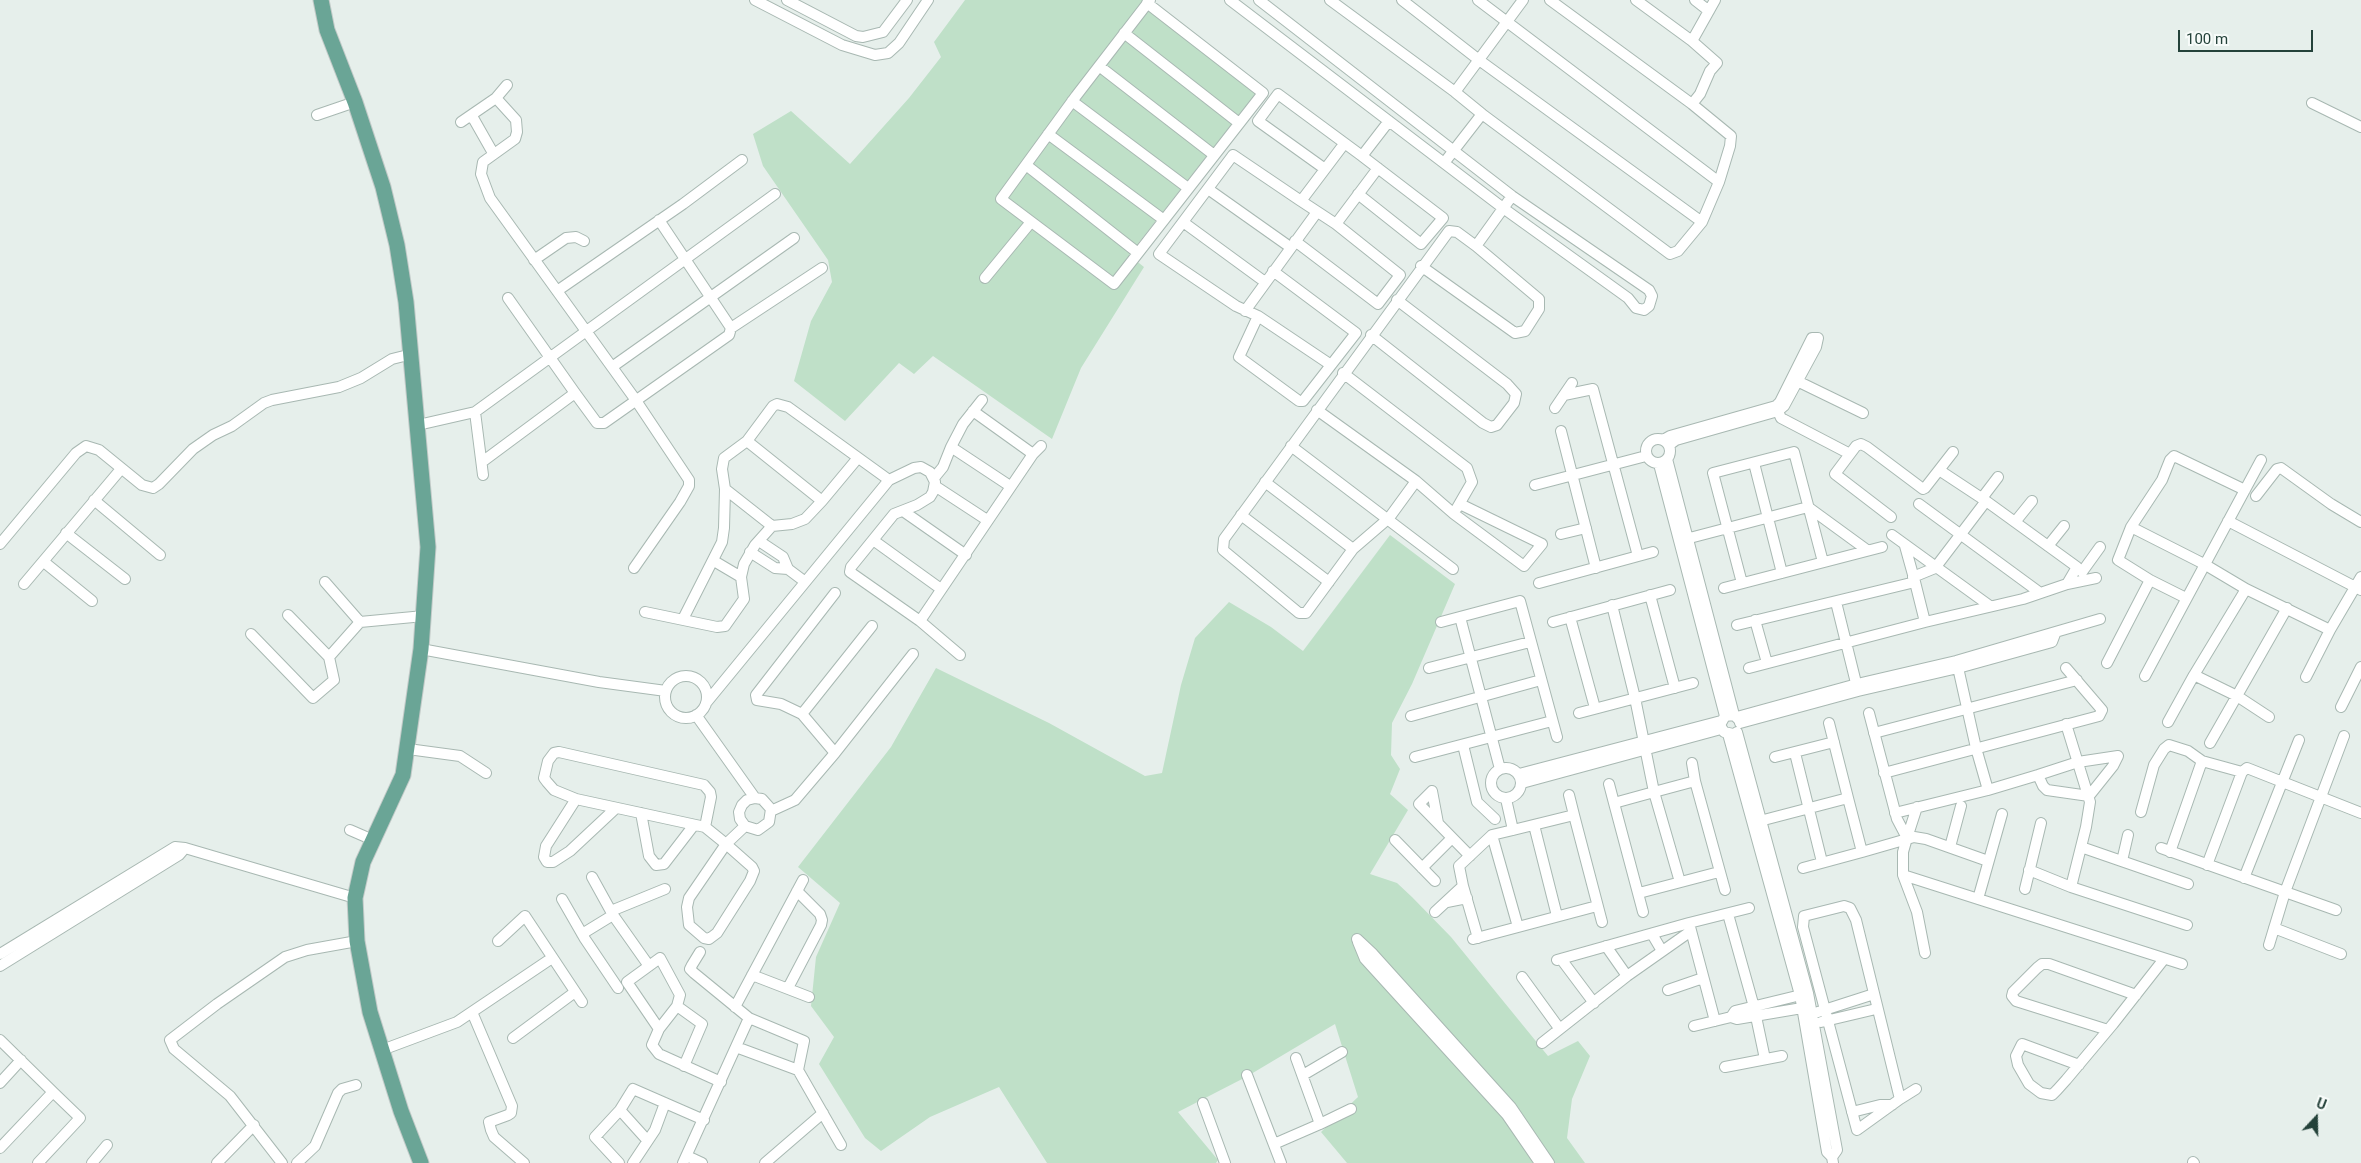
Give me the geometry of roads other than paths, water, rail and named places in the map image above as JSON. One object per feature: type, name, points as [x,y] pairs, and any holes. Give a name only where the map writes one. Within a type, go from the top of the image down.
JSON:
[{"type":"main road","points":[[321,0],[327,30],[356,102],[383,188],[397,245],[412,354],[428,547],[421,649],[408,749],[398,789],[373,840],[360,872],[354,898],[357,941],[370,1012],[401,1111],[421,1163]]},
{"type":"street","points":[[755,0],[842,45],[875,55],[888,53],[899,42],[928,0]]},
{"type":"street","points":[[787,0],[856,36],[863,37],[883,32],[907,0]]},
{"type":"street","points":[[1230,0],[1503,208],[1628,298],[1636,308],[1644,310],[1648,306],[1652,296],[1649,290],[1512,196],[1453,148],[1258,0]]},
{"type":"street","points":[[1330,0],[1670,254],[1678,251],[1702,222],[1719,182],[1730,146],[1731,136],[1692,104],[1550,0]]},
{"type":"street","points":[[1402,0],[1479,60],[1702,222]]},
{"type":"street","points":[[1478,0],[1719,182]]},
{"type":"street","points":[[1455,92],[1523,0]]},
{"type":"street","points":[[1636,0],[1692,41],[1717,63],[1710,71],[1700,94],[1692,104]]},
{"type":"street","points":[[1695,0],[1709,11]]},
{"type":"street","points":[[1692,41],[1715,0]]},
{"type":"street","points":[[1148,2],[1263,93],[1114,284],[1000,199],[1124,33],[1148,2]]},
{"type":"street","points":[[1124,33],[1240,123]]},
{"type":"street","points":[[1099,66],[1214,155]]},
{"type":"street","points":[[460,122],[472,116],[496,98],[507,85]]},
{"type":"street","points":[[1325,170],[1258,121],[1278,94],[1443,218],[1421,244],[1358,194]]},
{"type":"street","points":[[496,98],[516,120],[517,132],[515,139],[485,159],[481,167],[484,184],[500,212],[635,399],[688,480],[689,486],[634,568]]},
{"type":"street","points":[[1072,101],[1188,188]]},
{"type":"street","points":[[317,115],[356,102]]},
{"type":"street","points":[[2312,103],[2361,127]]},
{"type":"street","points":[[1444,162],[1453,148],[1482,114]]},
{"type":"street","points":[[472,116],[493,153]]},
{"type":"street","points":[[1362,156],[1389,121]]},
{"type":"street","points":[[1048,134],[1164,220]]},
{"type":"street","points":[[1301,201],[1344,144]]},
{"type":"street","points":[[1208,189],[1292,244],[1378,304],[1400,275],[1336,224],[1233,155],[1159,254],[1245,310],[1258,316],[1331,365]]},
{"type":"street","points":[[557,292],[742,160]]},
{"type":"street","points":[[1026,165],[1138,253]]},
{"type":"street","points":[[1336,224],[1378,168]]},
{"type":"street","points":[[418,425],[475,412],[775,194]]},
{"type":"street","points":[[1476,246],[1512,196]]},
{"type":"street","points":[[1245,310],[1317,212]]},
{"type":"street","points":[[659,220],[731,328]]},
{"type":"street","points":[[985,278],[1031,222]]},
{"type":"street","points":[[1183,222],[1265,282]]},
{"type":"street","points":[[1416,481],[1389,518],[1353,549],[1306,614],[1299,613],[1223,550],[1224,539],[1241,515],[1421,266],[1449,231],[1457,232],[1476,246],[1539,299],[1539,309],[1525,331],[1515,333],[1421,266]]},
{"type":"street","points":[[534,260],[566,238],[584,240]]},
{"type":"street","points":[[612,367],[794,238]]},
{"type":"street","points":[[508,298],[597,423],[604,423],[635,399],[729,335],[731,328],[822,268]]},
{"type":"street","points":[[1258,316],[1239,357],[1299,401],[1303,401],[1356,333],[1273,271]]},
{"type":"street","points":[[1371,335],[1483,424],[1491,428],[1497,425],[1514,403],[1516,394],[1507,384],[1397,300]]},
{"type":"street","points":[[0,544],[84,447],[89,446],[99,450],[142,486],[153,488],[193,449],[213,435],[232,426],[264,403],[339,386],[361,378],[392,359],[412,354]]},
{"type":"street","points":[[1343,373],[1467,468],[1472,482],[1454,514]]},
{"type":"street","points":[[1777,409],[1794,380],[1863,413]]},
{"type":"street","points":[[1555,408],[1572,383]]},
{"type":"street","points":[[1564,395],[1592,389],[1638,556]]},
{"type":"street","points":[[482,462],[575,393]]},
{"type":"street","points":[[960,655],[920,621],[851,574],[851,568],[894,514],[930,497],[934,482],[952,447],[973,411],[982,400]]},
{"type":"street","points":[[683,619],[722,542],[725,489],[722,470],[724,458],[747,441],[773,406],[782,404],[888,480]]},
{"type":"street","points":[[1666,442],[1670,436],[1777,409]]},
{"type":"street","points":[[1777,409],[1782,418],[1850,454]]},
{"type":"street","points":[[1317,410],[1416,481],[1454,514],[1524,566],[1542,544],[1460,504]]},
{"type":"street","points":[[973,411],[1033,454]]},
{"type":"street","points":[[475,412],[483,475]]},
{"type":"street","points":[[1561,431],[1596,568]]},
{"type":"street","points":[[1653,439],[1666,442],[1670,450],[1663,461],[1654,463],[1646,456],[1645,451],[1649,442],[1653,439]]},
{"type":"street","points":[[747,441],[822,501]]},
{"type":"street","points":[[1891,516],[1837,478],[1835,474],[1850,454],[1860,444],[1923,489],[1953,452]]},
{"type":"street","points":[[920,621],[966,555],[1010,486],[1040,446]]},
{"type":"street","points":[[1291,446],[1389,518],[1454,569]]},
{"type":"street","points":[[952,447],[1010,486]]},
{"type":"street","points":[[1742,583],[1713,473],[1794,452],[1823,562]]},
{"type":"street","points":[[1535,485],[1646,456]]},
{"type":"street","points":[[2186,598],[2150,580],[2118,560],[2131,527],[2162,480],[2170,460],[2174,456],[2245,490]]},
{"type":"street","points":[[645,612],[717,627],[725,626],[744,599],[741,577],[745,559],[750,552],[772,526],[792,524],[805,519],[856,458]]},
{"type":"street","points":[[2145,676],[2261,460]]},
{"type":"street","points":[[1663,461],[1730,723],[1810,1013],[1837,1150],[1832,1160]]},
{"type":"street","points":[[1754,463],[1782,573]]},
{"type":"street","points":[[706,703],[704,687],[692,677],[676,679],[666,691],[666,702],[671,712],[686,718],[696,715],[706,703],[804,581],[888,480],[921,467],[926,469],[934,482],[987,520]]},
{"type":"street","points":[[24,584],[120,468]]},
{"type":"street","points":[[2256,496],[2277,469],[2281,468],[2331,504],[2361,522]]},
{"type":"street","points":[[1749,668],[1925,622],[2023,599],[2039,592],[2094,578],[1984,499],[1939,470]]},
{"type":"street","points":[[1737,625],[1836,602],[1914,579],[1935,568],[1998,477]]},
{"type":"street","points":[[1265,482],[1353,549]]},
{"type":"street","points":[[725,489],[772,526]]},
{"type":"street","points":[[94,500],[160,555]]},
{"type":"street","points":[[2016,522],[2032,501]]},
{"type":"street","points":[[1919,504],[2039,592]]},
{"type":"street","points":[[1684,540],[1808,507]]},
{"type":"street","points":[[1808,507],[1867,550]]},
{"type":"street","points":[[903,511],[966,555]]},
{"type":"street","points":[[1241,515],[1329,582]]},
{"type":"street","points":[[2228,521],[2358,588]]},
{"type":"street","points":[[2048,546],[2064,526]]},
{"type":"street","points":[[2131,527],[2204,564],[2246,589],[2330,630]]},
{"type":"street","points":[[1561,534],[1586,528]]},
{"type":"street","points":[[66,533],[125,580]]},
{"type":"street","points":[[1892,535],[1990,606]]},
{"type":"street","points":[[873,540],[941,589]]},
{"type":"street","points":[[759,541],[783,558],[788,569],[804,581]]},
{"type":"street","points":[[1906,546],[1925,622]]},
{"type":"street","points":[[1724,588],[1882,547]]},
{"type":"street","points":[[2067,584],[2100,547]]},
{"type":"street","points":[[750,552],[774,568],[788,569]]},
{"type":"street","points":[[1540,583],[1653,552]]},
{"type":"street","points":[[714,560],[741,577]]},
{"type":"street","points":[[44,562],[92,601]]},
{"type":"street","points":[[2306,677],[2330,630],[2358,588],[2361,577]]},
{"type":"street","points":[[2107,663],[2150,580]]},
{"type":"street","points":[[325,582],[360,622]]},
{"type":"street","points":[[2168,722],[2246,589]]},
{"type":"street","points":[[1553,622],[1670,590]]},
{"type":"street","points":[[835,593],[756,694],[757,700],[781,704],[802,714],[835,753]]},
{"type":"street","points":[[1650,595],[1675,688]]},
{"type":"street","points":[[1440,622],[1520,602],[1557,737]]},
{"type":"street","points":[[1836,602],[1848,642],[1858,688]]},
{"type":"street","points":[[1612,605],[1635,698],[1654,792],[1680,882]]},
{"type":"street","points":[[2210,744],[2287,608]]},
{"type":"street","points":[[250,634],[313,698],[334,680],[329,657],[288,615]]},
{"type":"street","points":[[329,657],[360,622],[424,616]]},
{"type":"street","points":[[1570,617],[1596,708]]},
{"type":"street","points":[[1460,618],[1500,769]]},
{"type":"street","points":[[1520,778],[1858,688],[2052,642],[2055,634],[2100,619]]},
{"type":"street","points":[[1755,620],[1767,663]]},
{"type":"street","points":[[802,714],[872,626]]},
{"type":"street","points":[[1429,668],[1530,642]]},
{"type":"street","points":[[421,649],[599,682],[666,691]]},
{"type":"street","points":[[771,811],[795,800],[914,654]]},
{"type":"street","points":[[1957,664],[1976,748],[1988,790]]},
{"type":"street","points":[[2341,707],[2361,667]]},
{"type":"street","points":[[1884,773],[2099,716],[2102,710],[2066,668]]},
{"type":"street","points":[[2194,675],[2237,696],[2269,717]]},
{"type":"street","points":[[1411,716],[1541,680]]},
{"type":"street","points":[[1874,732],[2077,680]]},
{"type":"street","points":[[1579,713],[1693,684]]},
{"type":"street","points":[[1869,713],[1895,813],[1906,838]]},
{"type":"street","points":[[696,715],[755,798],[767,803],[771,811],[769,822],[758,830],[745,826],[740,819],[742,805],[748,800],[755,798]]},
{"type":"street","points":[[1415,757],[1552,721]]},
{"type":"street","points":[[1829,723],[1862,852]]},
{"type":"street","points":[[2066,724],[2089,796],[2089,812],[2072,887]]},
{"type":"street","points":[[2269,945],[2285,892],[2344,736]]},
{"type":"street","points":[[2244,878],[2298,740]]},
{"type":"street","points":[[1775,757],[1834,742]]},
{"type":"street","points":[[1463,745],[1478,802],[1495,819]]},
{"type":"street","points":[[2141,812],[2154,765],[2164,748],[2169,745],[2188,751],[2202,761],[2242,772]]},
{"type":"street","points":[[408,749],[460,756],[486,773]]},
{"type":"street","points":[[705,827],[711,797],[710,792],[704,785],[554,753],[548,761],[544,778],[554,790],[576,799],[705,827],[726,844],[752,867],[754,871],[750,881],[717,933],[709,939],[704,938],[689,925],[686,907],[689,898],[726,844],[745,826]]},
{"type":"street","points":[[1795,753],[1822,862]]},
{"type":"street","points":[[1895,813],[1988,790],[2078,762],[2118,756],[2114,766],[2089,796]]},
{"type":"street","points":[[2202,761],[2166,850],[2336,910]]},
{"type":"street","points":[[1692,763],[1694,781],[1725,890]]},
{"type":"street","points":[[1507,768],[1520,778],[1518,794],[1506,799],[1500,797],[1491,786],[1494,773],[1500,769],[1507,768]]},
{"type":"street","points":[[2207,865],[2242,772],[2247,768],[2361,811]]},
{"type":"street","points":[[2038,774],[2043,786],[2047,790],[2089,796]]},
{"type":"street","points":[[1614,803],[1694,781]]},
{"type":"street","points":[[1609,784],[1643,912]]},
{"type":"street","points":[[1569,795],[1602,922]]},
{"type":"street","points":[[1757,821],[1848,798]]},
{"type":"street","points":[[576,799],[546,846],[544,856],[547,862],[553,862],[570,851],[616,808]]},
{"type":"street","points":[[1506,799],[1513,830]]},
{"type":"street","points":[[1950,847],[1961,806]]},
{"type":"street","points":[[1917,807],[1903,852],[1903,875],[1917,912],[1925,953]]},
{"type":"street","points":[[641,813],[649,856],[656,865],[664,864],[694,825]]},
{"type":"street","points":[[1574,814],[1492,836],[1459,866],[1475,938],[1597,906]]},
{"type":"street","points":[[1978,898],[2002,814]]},
{"type":"street","points":[[1438,823],[1470,856]]},
{"type":"street","points":[[2025,889],[2041,823]]},
{"type":"street","points":[[1534,825],[1557,916]]},
{"type":"street","points":[[350,830],[373,840]]},
{"type":"street","points":[[2122,861],[2128,835]]},
{"type":"street","points":[[1492,836],[1518,927]]},
{"type":"street","points":[[1803,868],[1914,837],[1926,839],[1988,861]]},
{"type":"street","points":[[1422,868],[1452,838]]},
{"type":"street","points":[[1395,840],[1435,881]]},
{"type":"street","points":[[0,954],[175,848],[185,848],[354,898]]},
{"type":"street","points":[[0,966],[179,855],[185,848]]},
{"type":"street","points":[[2081,848],[2188,884]]},
{"type":"street","points":[[2030,870],[2072,887],[2187,925]]},
{"type":"street","points":[[1639,893],[1719,872]]},
{"type":"street","points":[[1903,875],[2182,964]]},
{"type":"street","points":[[592,877],[612,913],[649,966]]},
{"type":"street","points":[[735,1007],[803,880]]},
{"type":"street","points":[[1435,912],[1463,886]]},
{"type":"street","points":[[582,934],[612,913],[665,889]]},
{"type":"street","points":[[788,988],[822,920],[820,914],[797,891]]},
{"type":"street","points":[[1447,902],[1451,903],[1467,898]]},
{"type":"street","points":[[562,899],[616,989],[660,958],[680,995],[677,1006],[659,1029],[652,1045],[659,1054],[721,1082]]},
{"type":"street","points":[[1896,1102],[1874,994],[1856,920],[1850,908],[1844,906],[1804,916],[1802,927],[1857,1130],[1916,1089]]},
{"type":"street","points":[[1594,1003],[1559,959],[1652,934],[1690,927],[1749,908]]},
{"type":"street","points":[[1728,914],[1756,1011],[1764,1059]]},
{"type":"street","points":[[498,941],[525,916],[582,1002]]},
{"type":"street","points":[[1542,1042],[1662,951],[1690,927]]},
{"type":"street","points":[[1690,927],[1715,1021]]},
{"type":"street","points":[[2274,928],[2341,954]]},
{"type":"street","points":[[1652,934],[1662,951]]},
{"type":"street","points":[[1540,1163],[1508,1116],[1365,959],[1356,939],[1373,954],[1511,1107],[1548,1163]]},
{"type":"street","points":[[282,1163],[230,1096],[174,1049],[170,1040],[217,1004],[285,957],[314,948],[357,941]]},
{"type":"street","points":[[1606,946],[1627,976]]},
{"type":"street","points":[[700,952],[690,969],[735,1007],[749,1018],[802,1038],[805,1045],[798,1070]]},
{"type":"street","points":[[382,1050],[457,1022],[552,958]]},
{"type":"street","points":[[2079,1065],[2022,1044],[2016,1056],[2018,1065],[2029,1084],[2048,1096],[2058,1090],[2079,1065],[2108,1030],[2164,959]]},
{"type":"street","points":[[2108,1030],[2016,1001],[2012,996],[2013,992],[2042,964],[2049,964],[2136,995]]},
{"type":"street","points":[[752,975],[809,997]]},
{"type":"street","points":[[1522,976],[1559,1028]]},
{"type":"street","points":[[1668,990],[1703,978]]},
{"type":"street","points":[[628,982],[659,1029]]},
{"type":"street","points":[[513,1038],[575,992]]},
{"type":"street","points":[[1756,1011],[1804,994]]},
{"type":"street","points":[[1826,1015],[1874,994]]},
{"type":"street","points":[[677,1006],[702,1024],[684,1066]]},
{"type":"street","points":[[1694,1026],[1731,1017],[1734,1011],[1826,1015],[1876,1009]]},
{"type":"street","points":[[472,1012],[512,1106],[511,1113],[489,1122],[491,1130],[494,1137],[524,1163]]},
{"type":"street","points":[[1810,1013],[1827,1152],[1832,1160]]},
{"type":"street","points":[[702,1163],[685,1159],[749,1018]]},
{"type":"street","points":[[0,1040],[80,1118],[38,1163]]},
{"type":"street","points":[[736,1047],[798,1070],[841,1145]]},
{"type":"street","points":[[1302,1075],[1342,1052]]},
{"type":"street","points":[[1724,1067],[1782,1056]]},
{"type":"street","points":[[1296,1058],[1320,1124]]},
{"type":"street","points":[[0,1084],[21,1060]]},
{"type":"street","points":[[1247,1075],[1281,1163]]},
{"type":"street","points":[[297,1163],[315,1146],[338,1093],[342,1089],[356,1085]]},
{"type":"street","points":[[619,1163],[595,1137],[620,1110],[633,1089],[704,1120]]},
{"type":"street","points":[[0,1148],[53,1092]]},
{"type":"street","points":[[1852,1112],[1896,1102]]},
{"type":"street","points":[[634,1163],[655,1130],[665,1103]]},
{"type":"street","points":[[1204,1103],[1224,1163]]},
{"type":"street","points":[[1274,1144],[1351,1109]]},
{"type":"street","points":[[620,1110],[648,1140]]},
{"type":"street","points":[[765,1163],[823,1113]]},
{"type":"street","points":[[217,1163],[254,1125]]},
{"type":"street","points":[[92,1163],[108,1145]]}]
